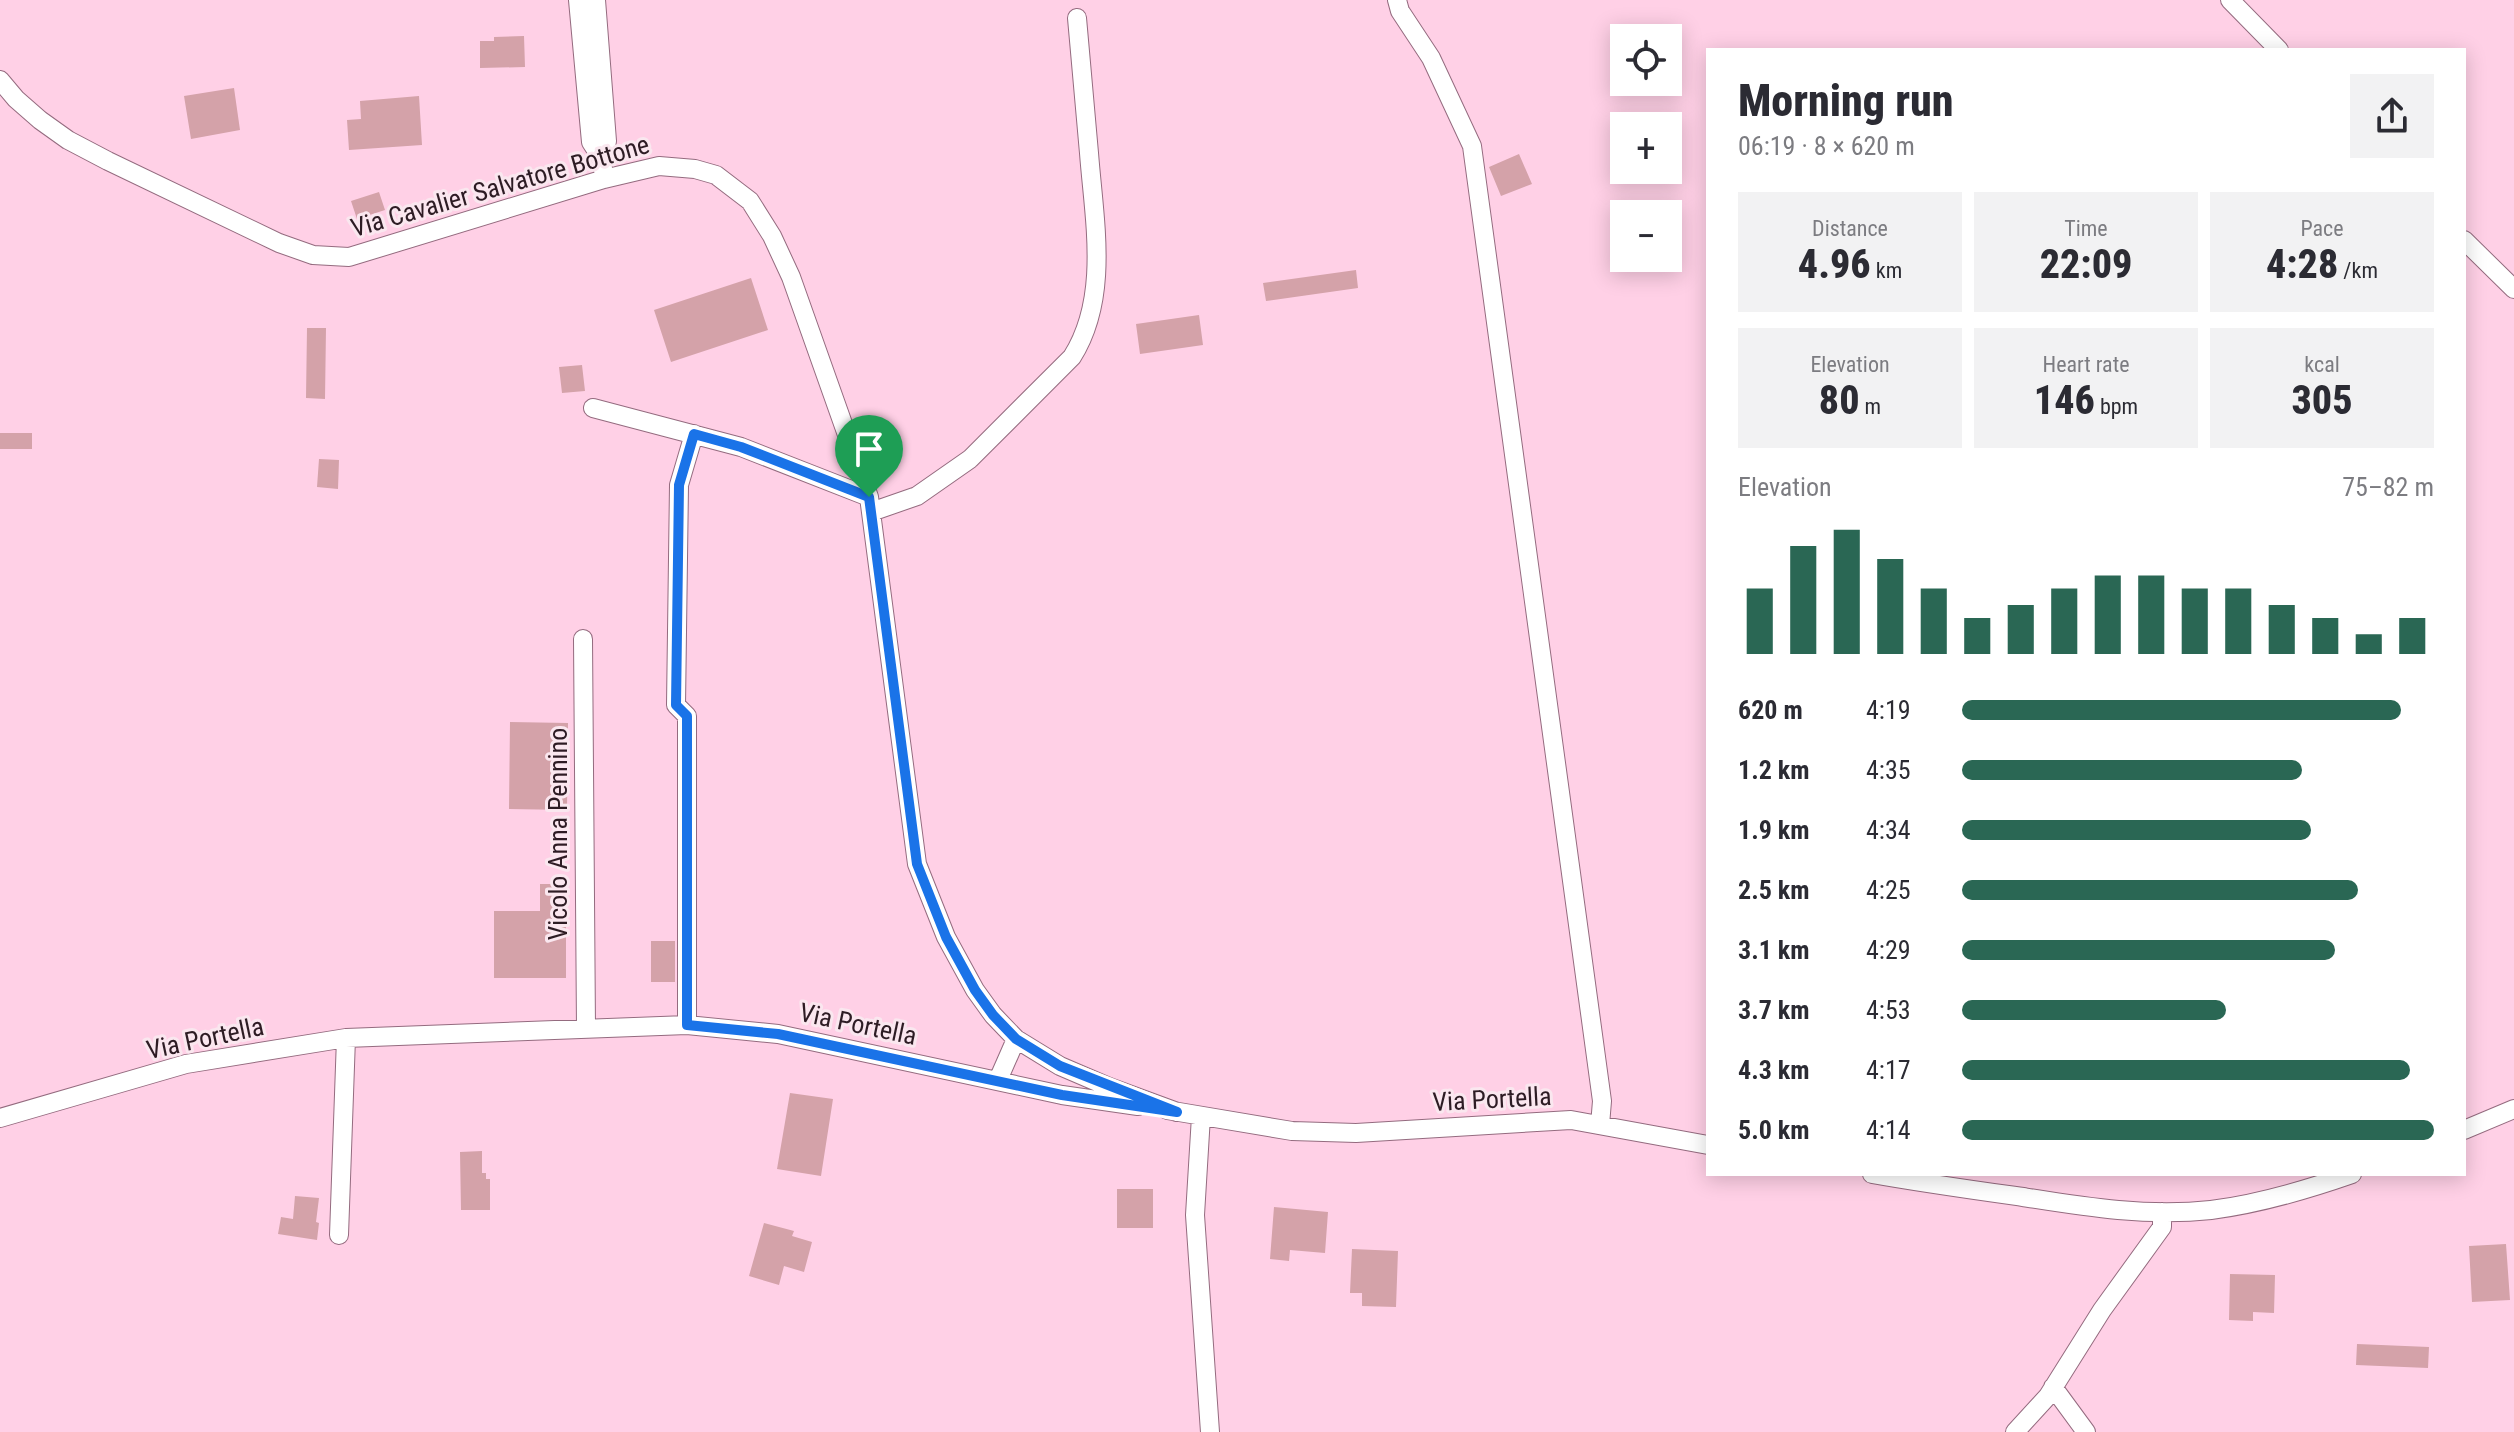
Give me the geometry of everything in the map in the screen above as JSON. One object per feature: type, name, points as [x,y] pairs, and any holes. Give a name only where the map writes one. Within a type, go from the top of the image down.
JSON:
[{"type":"street","points":[[578,0],[591,142],[602,159]]},
{"type":"street","points":[[596,0],[607,141],[602,159],[604,179]]},
{"type":"street","points":[[1397,0],[1400,11],[1431,58],[1472,146],[1602,1101],[1600,1125]]},
{"type":"street","points":[[2230,0],[2277,48]]},
{"type":"street","points":[[593,408],[741,447],[870,505],[917,496],[970,459],[1072,357],[1083,340],[1093,300],[1096,235],[1077,18]]},
{"type":"street","name":"Via Cavalier Salvatore Bottone","points":[[0,80],[16,99],[68,140],[279,243],[313,255],[349,257],[604,179],[659,166],[676,166],[716,175],[750,201],[772,236],[791,277],[870,505],[917,864],[930,901],[967,977],[993,1015],[1016,1039],[1060,1066],[1177,1112]]},
{"type":"street","points":[[2466,242],[2514,289]]},
{"type":"street","points":[[687,1025],[687,716],[676,705],[679,485],[694,434]]},
{"type":"street","name":"Vicolo Anna Pennino","points":[[583,639],[586,1029]]},
{"type":"street","name":"Via Portella","points":[[0,1118],[186,1064],[346,1038],[687,1025],[778,1034],[1062,1095],[1292,1131],[1356,1133],[1571,1120],[1706,1145]]},
{"type":"street","points":[[339,1235],[346,1038]]},
{"type":"street","points":[[998,1080],[1016,1039]]},
{"type":"street","points":[[2466,1129],[2514,1109]]},
{"type":"street","points":[[1201,1116],[1195,1215],[1210,1432]]},
{"type":"street","points":[[1885,1176],[2115,1211],[2162,1212],[2212,1210],[2264,1200],[2346,1176]]},
{"type":"street","points":[[2015,1432],[2053,1387],[2102,1310],[2162,1227],[2162,1212]]},
{"type":"street","points":[[2053,1387],[2086,1432]]},
{"type":"building","points":[[524,36],[525,67],[480,68],[480,41]]},
{"type":"building","points":[[234,88],[240,130],[191,139],[184,96]]},
{"type":"building","points":[[419,96],[422,145],[349,150],[347,120],[361,119],[360,101]]},
{"type":"building","points":[[1519,154],[1532,184],[1501,196],[1489,167]]},
{"type":"building","points":[[379,192],[385,210],[357,219],[351,201]]},
{"type":"building","points":[[1356,270],[1358,288],[1266,301],[1263,283]]},
{"type":"building","points":[[751,278],[768,330],[671,362],[654,310]]},
{"type":"building","points":[[1199,315],[1203,345],[1140,354],[1136,324]]},
{"type":"building","points":[[307,328],[326,328],[325,399],[306,398]]},
{"type":"building","points":[[582,365],[585,391],[562,393],[559,367]]},
{"type":"building","points":[[0,433],[32,433],[32,449],[0,449]]},
{"type":"building","points":[[319,459],[339,460],[338,489],[317,487]]},
{"type":"building","points":[[510,722],[568,723],[567,810],[509,809]]},
{"type":"building","points":[[540,884],[566,884],[566,978],[494,978],[494,911],[540,911]]},
{"type":"building","points":[[651,941],[675,941],[675,982],[651,982]]},
{"type":"building","points":[[790,1093],[833,1099],[821,1176],[777,1169]]},
{"type":"building","points":[[482,1151],[482,1173],[490,1179],[490,1210],[461,1210],[460,1152]]},
{"type":"building","points":[[1117,1189],[1153,1189],[1153,1228],[1117,1228]]},
{"type":"building","points":[[295,1196],[319,1198],[317,1240],[278,1234],[281,1217],[293,1219]]},
{"type":"building","points":[[1274,1207],[1328,1212],[1325,1253],[1290,1250],[1289,1261],[1270,1259]]},
{"type":"building","points":[[764,1223],[794,1231],[792,1236],[812,1242],[804,1272],[784,1266],[779,1285],[749,1276]]},
{"type":"building","points":[[2506,1244],[2510,1300],[2472,1302],[2469,1246]]},
{"type":"building","points":[[1352,1249],[1398,1251],[1396,1307],[1362,1306],[1362,1293],[1350,1293]]},
{"type":"building","points":[[2230,1274],[2275,1275],[2274,1313],[2253,1312],[2253,1321],[2229,1320]]},
{"type":"building","points":[[2357,1344],[2429,1347],[2428,1368],[2356,1365]]},
{"type":"route","points":[[694,434],[741,447],[869,497],[917,864],[946,937],[975,990],[1016,1039],[1060,1066],[1177,1112],[1062,1095],[778,1034],[687,1025],[687,716],[676,705],[679,485],[694,434]]}]
